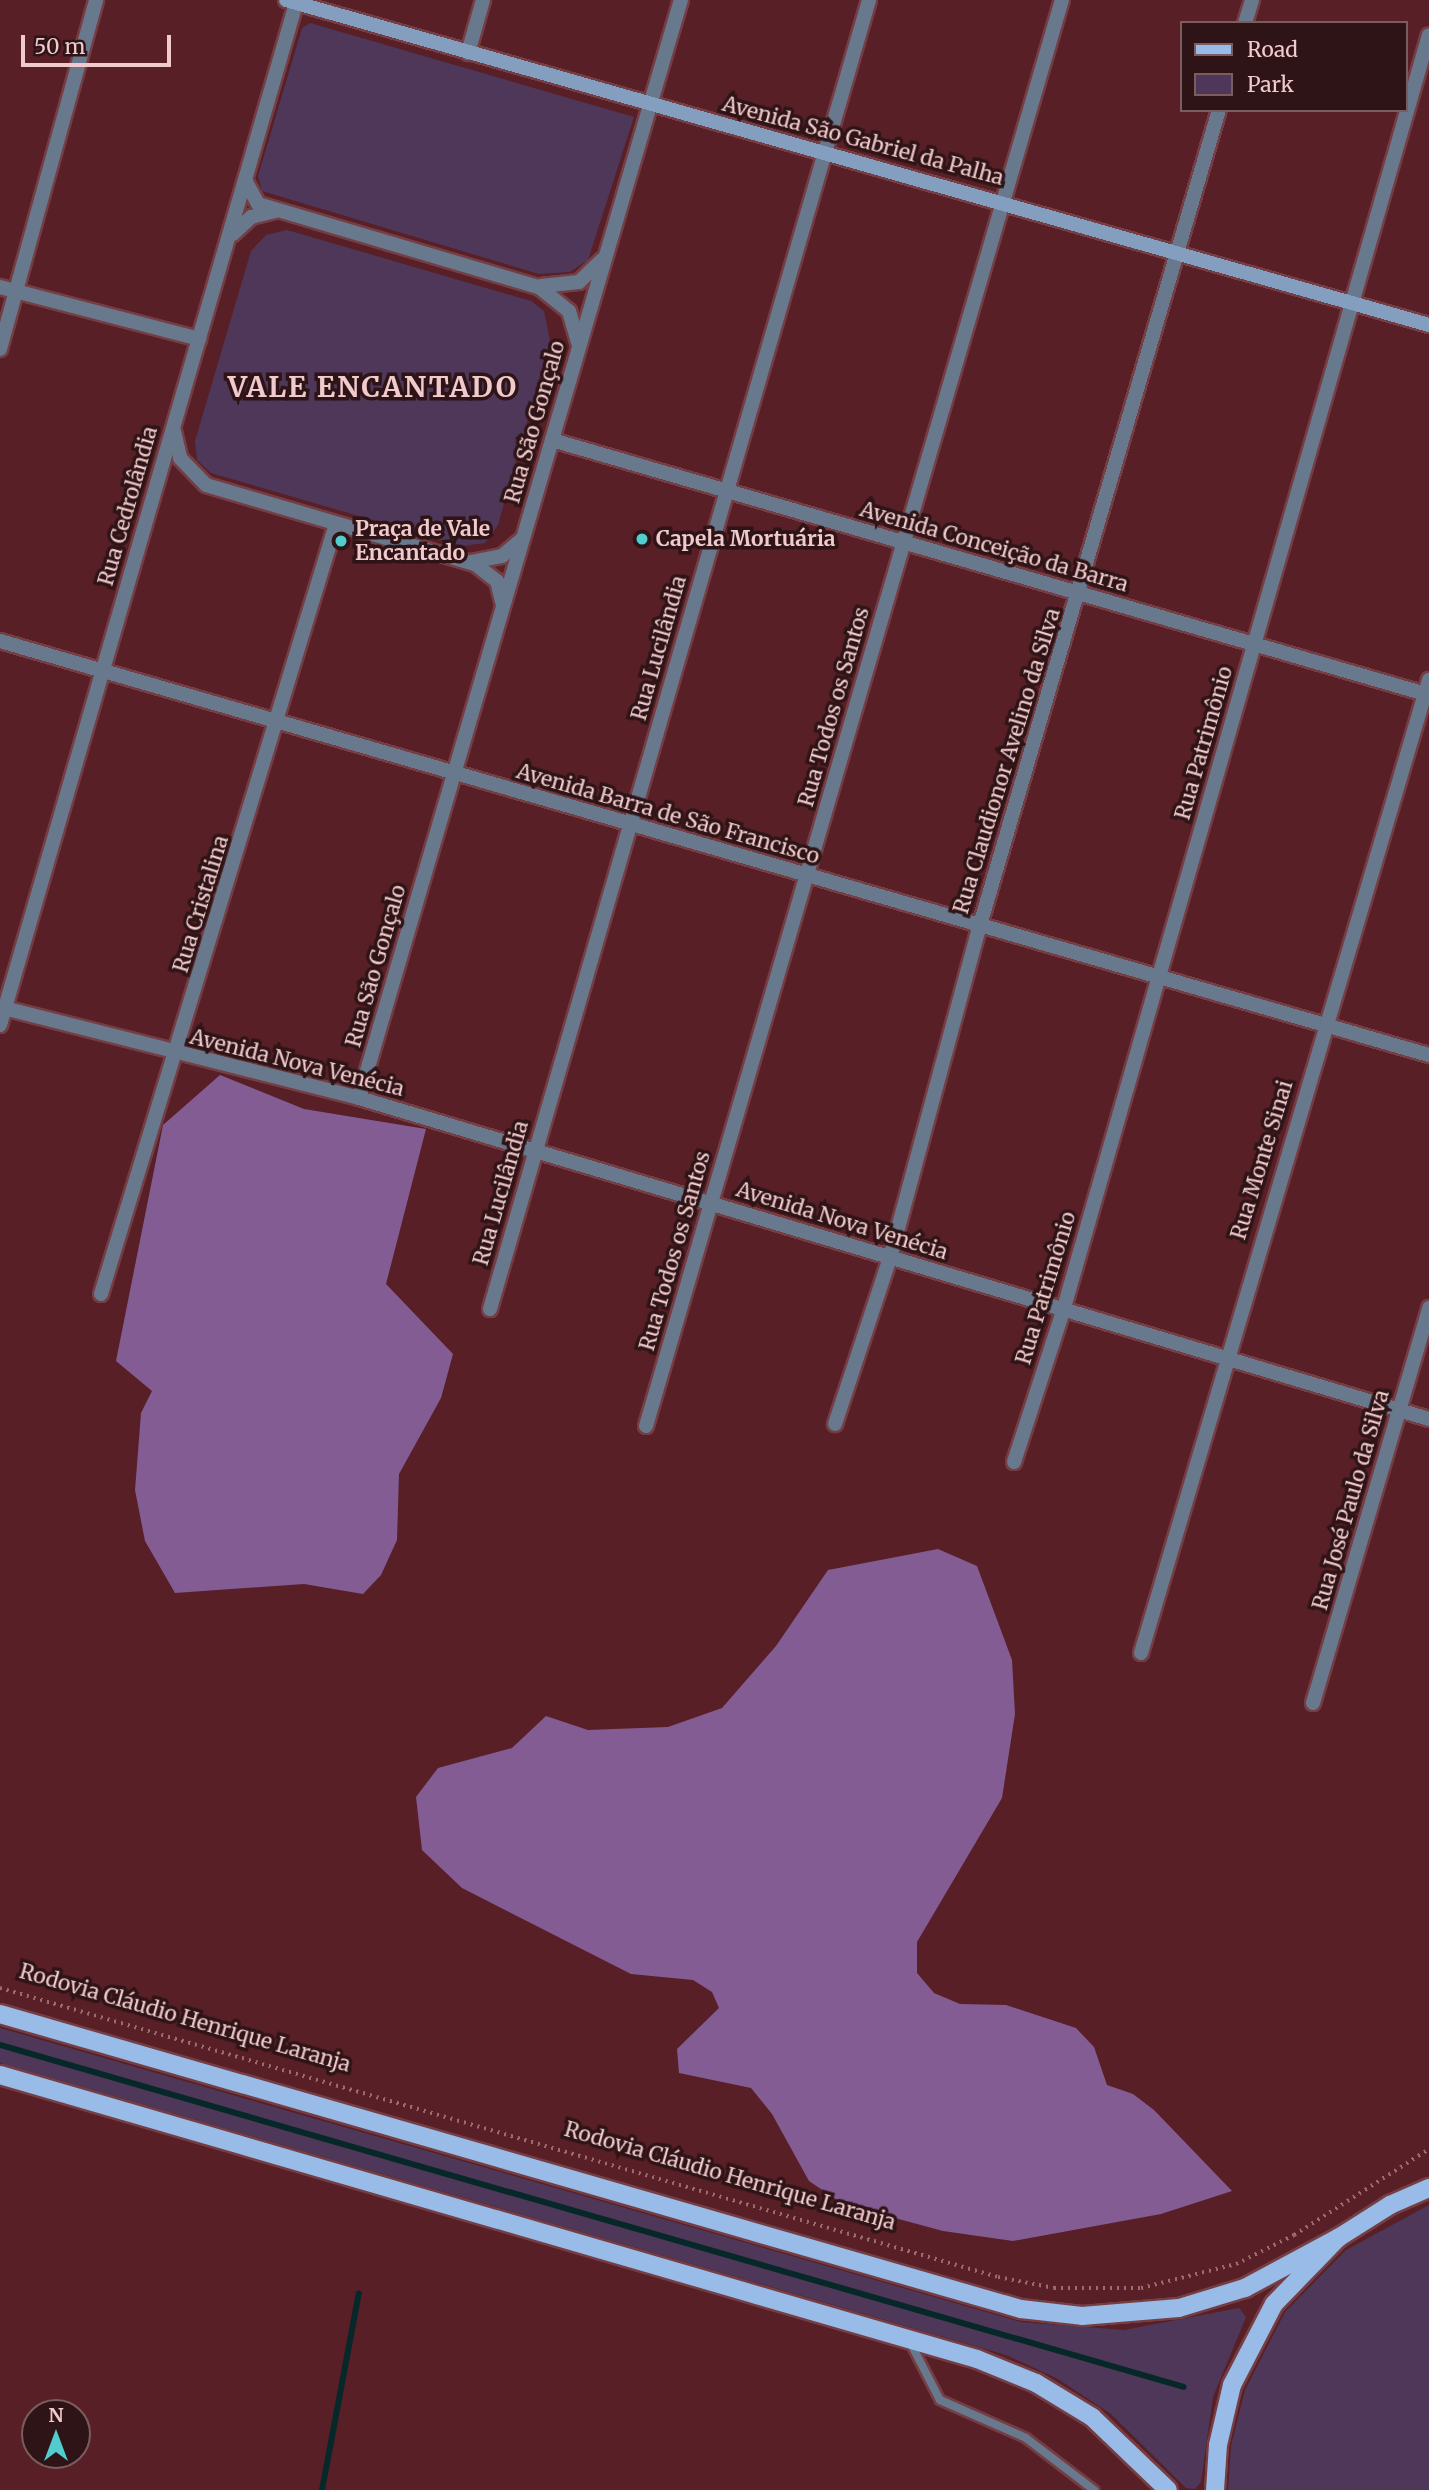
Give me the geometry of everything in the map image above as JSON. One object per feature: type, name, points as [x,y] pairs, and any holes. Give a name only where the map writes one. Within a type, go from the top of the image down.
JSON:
[{"type":"main road","name":"Avenida São Gabriel da Palha","points":[[293,1],[650,106],[825,151],[1178,251],[1429,326]]},
{"type":"main road","points":[[0,2014],[1021,2309],[1103,2316],[1178,2308],[1245,2288],[1425,2188]]},
{"type":"main road","points":[[0,2075],[909,2339],[1007,2370],[1065,2399],[1117,2438],[1168,2490]]},
{"type":"main road","points":[[1215,2490],[1224,2415],[1243,2357],[1293,2280],[1338,2238]]},
{"type":"street","points":[[0,349],[18,292],[96,0]]},
{"type":"street","points":[[468,53],[483,0]]},
{"type":"street","name":"Rua São Gonçalo","points":[[359,1098],[681,0]]},
{"type":"street","name":"Rua Lucilândia","points":[[490,1309],[869,0]]},
{"type":"street","name":"Rua Todos os Santos","points":[[646,1426],[1062,0]]},
{"type":"street","points":[[1246,21],[1252,0]]},
{"type":"street","name":"Rua Cedrolândia","points":[[0,1025],[248,173],[293,1]]},
{"type":"street","name":"Rua Patrimônio","points":[[1014,1462],[1063,1311],[1156,979],[1356,303],[1429,35]]},
{"type":"street","name":"Rua Claudionor Avelino da Silva","points":[[835,1424],[890,1258],[980,925],[1218,112]]},
{"type":"street","points":[[248,173],[251,198],[287,213],[527,283],[551,293],[569,311],[577,332],[577,355]]},
{"type":"street","points":[[227,244],[251,217],[287,213]]},
{"type":"street","points":[[527,283],[569,285],[588,276],[606,253]]},
{"type":"street","points":[[0,287],[199,339]]},
{"type":"street","points":[[174,422],[180,458],[206,485],[483,568],[497,581],[502,615]]},
{"type":"street","name":"Avenida Conceição da Barra","points":[[552,440],[903,543],[1080,591],[1254,646],[1428,690]]},
{"type":"street","name":"Rua Cristalina","points":[[101,1294],[178,1054],[336,524]]},
{"type":"street","points":[[456,559],[493,560],[511,550],[524,535]]},
{"type":"street","name":"Avenida Barra de São Francisco","points":[[0,641],[454,775],[980,925],[1156,979],[1429,1055]]},
{"type":"street","name":"Rua Monte Sinai","points":[[1141,1653],[1325,1024],[1428,690]]},
{"type":"street","name":"Avenida Nova Venécia","points":[[3,1008],[359,1098],[1429,1419]]},
{"type":"street","name":"Rua José Paulo da Silva","points":[[1313,1703],[1429,1308]]},
{"type":"lane","points":[[909,2339],[940,2400],[1026,2438],[1094,2490]]},
{"type":"path","name":"Rodovia Cláudio Henrique Laranja","points":[[0,1988],[998,2277],[1054,2288],[1141,2288],[1236,2264],[1294,2235],[1429,2149]]},
{"type":"green space","points":[[310,23],[634,117],[588,260],[570,272],[539,274],[262,191],[258,176],[302,28]]},
{"type":"green space","points":[[287,230],[531,301],[544,311],[550,340],[498,525],[485,543],[462,546],[211,473],[197,460],[195,441],[251,251],[266,235]]},
{"type":"green space","points":[[0,2028],[1021,2322],[1124,2330],[1239,2308],[1246,2317],[1213,2397],[1201,2482],[1195,2489],[1186,2488],[1111,2414],[1058,2379],[1006,2355],[0,2063]]},
{"type":"green space","points":[[1429,2205],[1429,2490],[1228,2490],[1231,2446],[1245,2390],[1285,2312],[1346,2250]]},
{"type":"shaded area","points":[[220,1075],[304,1109],[426,1129],[386,1284],[453,1354],[441,1398],[399,1474],[397,1540],[381,1575],[363,1594],[304,1584],[175,1593],[145,1541],[135,1490],[141,1413],[152,1391],[116,1361],[163,1125]]},
{"type":"shaded area","points":[[938,1549],[977,1566],[1012,1660],[1015,1714],[1002,1798],[917,1942],[917,1973],[934,1993],[960,2004],[1006,2005],[1076,2028],[1094,2047],[1107,2085],[1133,2094],[1154,2110],[1232,2191],[1161,2214],[1013,2241],[943,2231],[843,2204],[809,2181],[772,2114],[751,2088],[679,2073],[677,2049],[719,2008],[712,1992],[693,1980],[631,1974],[462,1888],[422,1850],[416,1797],[438,1768],[512,1748],[546,1716],[588,1730],[668,1727],[722,1708],[776,1646],[828,1570]]},
{"type":"waterway","points":[[0,2045],[1184,2387]]},
{"type":"waterway","points":[[322,2490],[359,2293]]},
{"type":"place","name":"Capela Mortuária","points":[[642,539]]},
{"type":"place","name":"Praça de Vale Encantado","points":[[341,541]]},
{"type":"district","name":"VALE ENCANTADO","points":[[373,387]]}]
